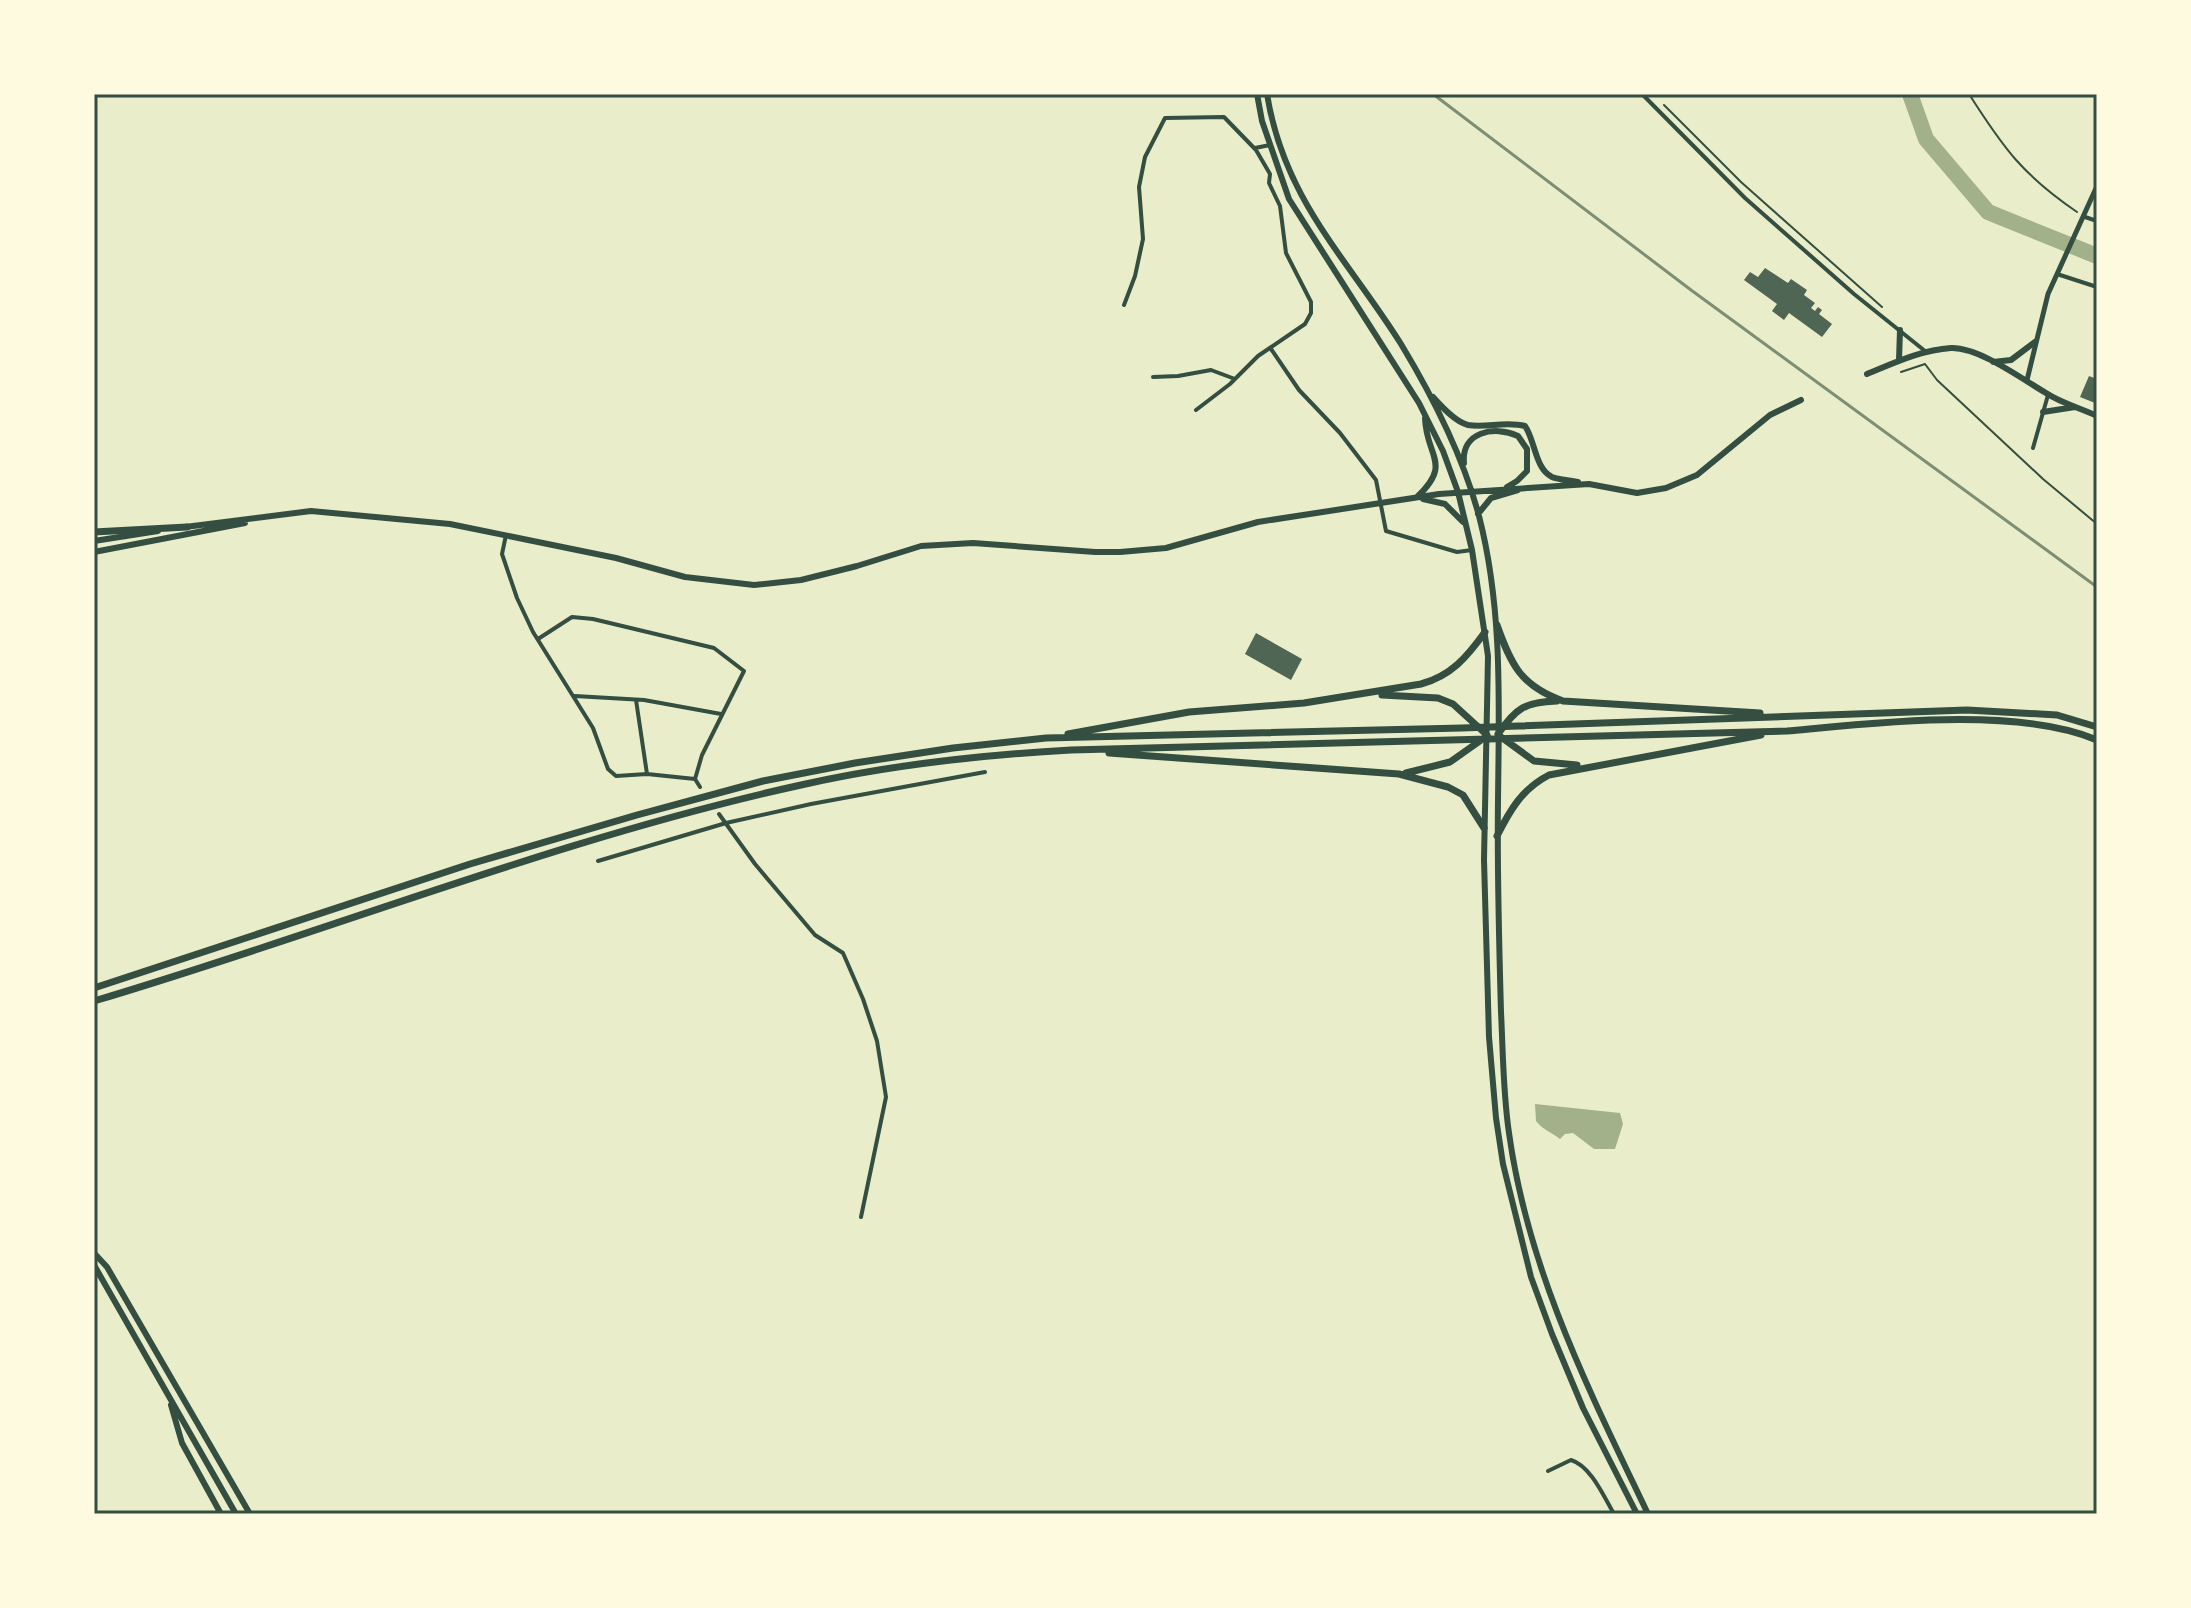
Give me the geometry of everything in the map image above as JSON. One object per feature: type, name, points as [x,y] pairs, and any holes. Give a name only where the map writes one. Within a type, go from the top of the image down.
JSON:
[{"type":"highway","points":[[94,532],[187,527]]},
{"type":"highway","points":[[1497,625],[1510,660],[1526,682],[1546,695],[1563,701]]},
{"type":"highway","points":[[1352,696],[1438,679],[1456,667],[1485,632]]},
{"type":"highway","points":[[94,988],[455,868],[763,781],[855,763],[1046,738],[1189,712],[1352,696],[1419,695],[1438,698],[1453,704],[1487,735]]},
{"type":"highway","points":[[1498,734],[1511,715],[1522,707],[1540,702],[1726,709],[1786,715]]},
{"type":"highway","points":[[1046,738],[1462,728],[1967,710],[2057,715],[2097,727]]},
{"type":"highway","points":[[94,1003],[457,883],[707,808],[803,784],[1001,754],[1787,731],[1880,723],[1980,721],[2044,726],[2097,740]]},
{"type":"highway","points":[[1497,836],[1519,797],[1535,782],[1549,775],[1787,731]]},
{"type":"highway","points":[[1399,774],[1431,769],[1450,762],[1487,735],[1498,734],[1534,761],[1588,766]]},
{"type":"highway","points":[[1071,750],[1399,774],[1448,787],[1463,795],[1484,828]]},
{"type":"main road","points":[[1257,94],[1270,145],[1289,199],[1400,371],[1443,451],[1458,492],[1472,550],[1489,678],[1484,828],[1489,1037],[1496,1118],[1515,1219],[1531,1277],[1583,1408],[1637,1514]]},
{"type":"main road","points":[[1267,94],[1289,173],[1316,223],[1399,342],[1429,393],[1465,472],[1478,514],[1487,552],[1497,625],[1497,836],[1508,1131],[1536,1257],[1555,1313],[1648,1514]]},
{"type":"main road","points":[[1899,360],[1900,330]]},
{"type":"main road","points":[[1992,362],[2011,360],[2035,342]]},
{"type":"main road","points":[[1867,374],[1899,360],[1954,348],[1992,362],[2048,395],[2097,416]]},
{"type":"main road","points":[[1429,393],[1466,425],[1514,423],[1525,426],[1532,436],[1539,463],[1550,476],[1637,493],[1666,488],[1697,475],[1770,415],[1801,400]]},
{"type":"main road","points":[[2043,412],[2076,406]]},
{"type":"main road","points":[[1417,497],[1431,484],[1436,473],[1436,460],[1424,414]]},
{"type":"main road","points":[[1465,472],[1463,453],[1475,435],[1485,432],[1512,433],[1522,440],[1527,449],[1527,471],[1504,489]]},
{"type":"main road","points":[[94,541],[311,511],[450,524],[616,558],[685,577],[754,585],[801,580],[921,546],[973,543],[1095,552],[1166,548],[1258,522],[1417,497],[1589,484]]},
{"type":"main road","points":[[1478,514],[1491,498],[1530,487]]},
{"type":"main road","points":[[1417,497],[1445,504],[1466,525]]},
{"type":"main road","points":[[94,552],[288,513]]},
{"type":"main road","points":[[94,1253],[107,1267],[250,1514]]},
{"type":"main road","points":[[94,1265],[236,1514]]},
{"type":"main road","points":[[169,1397],[182,1443],[221,1514]]},
{"type":"street","points":[[1642,94],[1745,198],[1854,294],[1927,353]]},
{"type":"street","points":[[1124,305],[1135,276],[1143,239],[1139,187],[1145,157],[1165,118],[1224,117],[1255,148],[1270,174],[1269,183],[1280,206],[1286,253],[1311,302],[1311,313],[1305,324],[1258,356],[1196,410]]},
{"type":"street","points":[[1255,148],[1270,145]]},
{"type":"street","points":[[2027,380],[2046,300],[2097,186]]},
{"type":"street","points":[[2085,217],[2097,221]]},
{"type":"street","points":[[2058,272],[2097,287]]},
{"type":"street","points":[[1271,349],[1299,390],[1340,433],[1376,480],[1386,531],[1457,552],[1472,550]]},
{"type":"street","points":[[1153,377],[1211,370],[1235,379]]},
{"type":"street","points":[[2033,448],[2048,395]]},
{"type":"street","points":[[506,535],[502,554],[517,598],[538,639],[593,728],[608,769],[616,776],[647,774],[695,779]]},
{"type":"street","points":[[538,639],[572,617],[593,619],[714,648],[744,671],[702,755],[695,779],[700,787]]},
{"type":"street","points":[[575,696],[636,700],[721,714]]},
{"type":"street","points":[[636,700],[647,774]]},
{"type":"street","points":[[598,861],[726,823],[985,772]]},
{"type":"street","points":[[719,814],[755,864],[815,935],[843,953],[877,1041],[886,1097],[861,1217]]},
{"type":"street","points":[[1548,1471],[1571,1460],[1580,1463],[1614,1514]]},
{"type":"path","points":[[1969,94],[2014,161],[2043,189],[2085,217]]},
{"type":"path","points":[[1660,101],[1741,182],[1883,308]]},
{"type":"path","points":[[1901,372],[1925,364],[1937,380],[2043,479],[2097,524]]},
{"type":"shaded area","points":[[1535,1104],[1620,1113],[1623,1124],[1615,1149],[1594,1149],[1573,1133],[1565,1134],[1560,1139],[1536,1121]]},
{"type":"building","points":[[1765,268],[1788,283],[1791,279],[1807,290],[1804,295],[1815,303],[1811,308],[1822,310],[1819,314],[1832,324],[1822,337],[1789,313],[1784,320],[1772,311],[1777,304],[1744,280],[1750,272],[1758,277]]},
{"type":"building","points":[[2089,376],[2097,379],[2095,403],[2080,397]]},
{"type":"building","points":[[1256,633],[1302,659],[1291,680],[1245,654]]},
{"type":"waterway","points":[[1910,94],[1926,139],[1988,212],[2097,256]]},
{"type":"railway","points":[[1433,94],[1691,290],[2097,587]]}]
